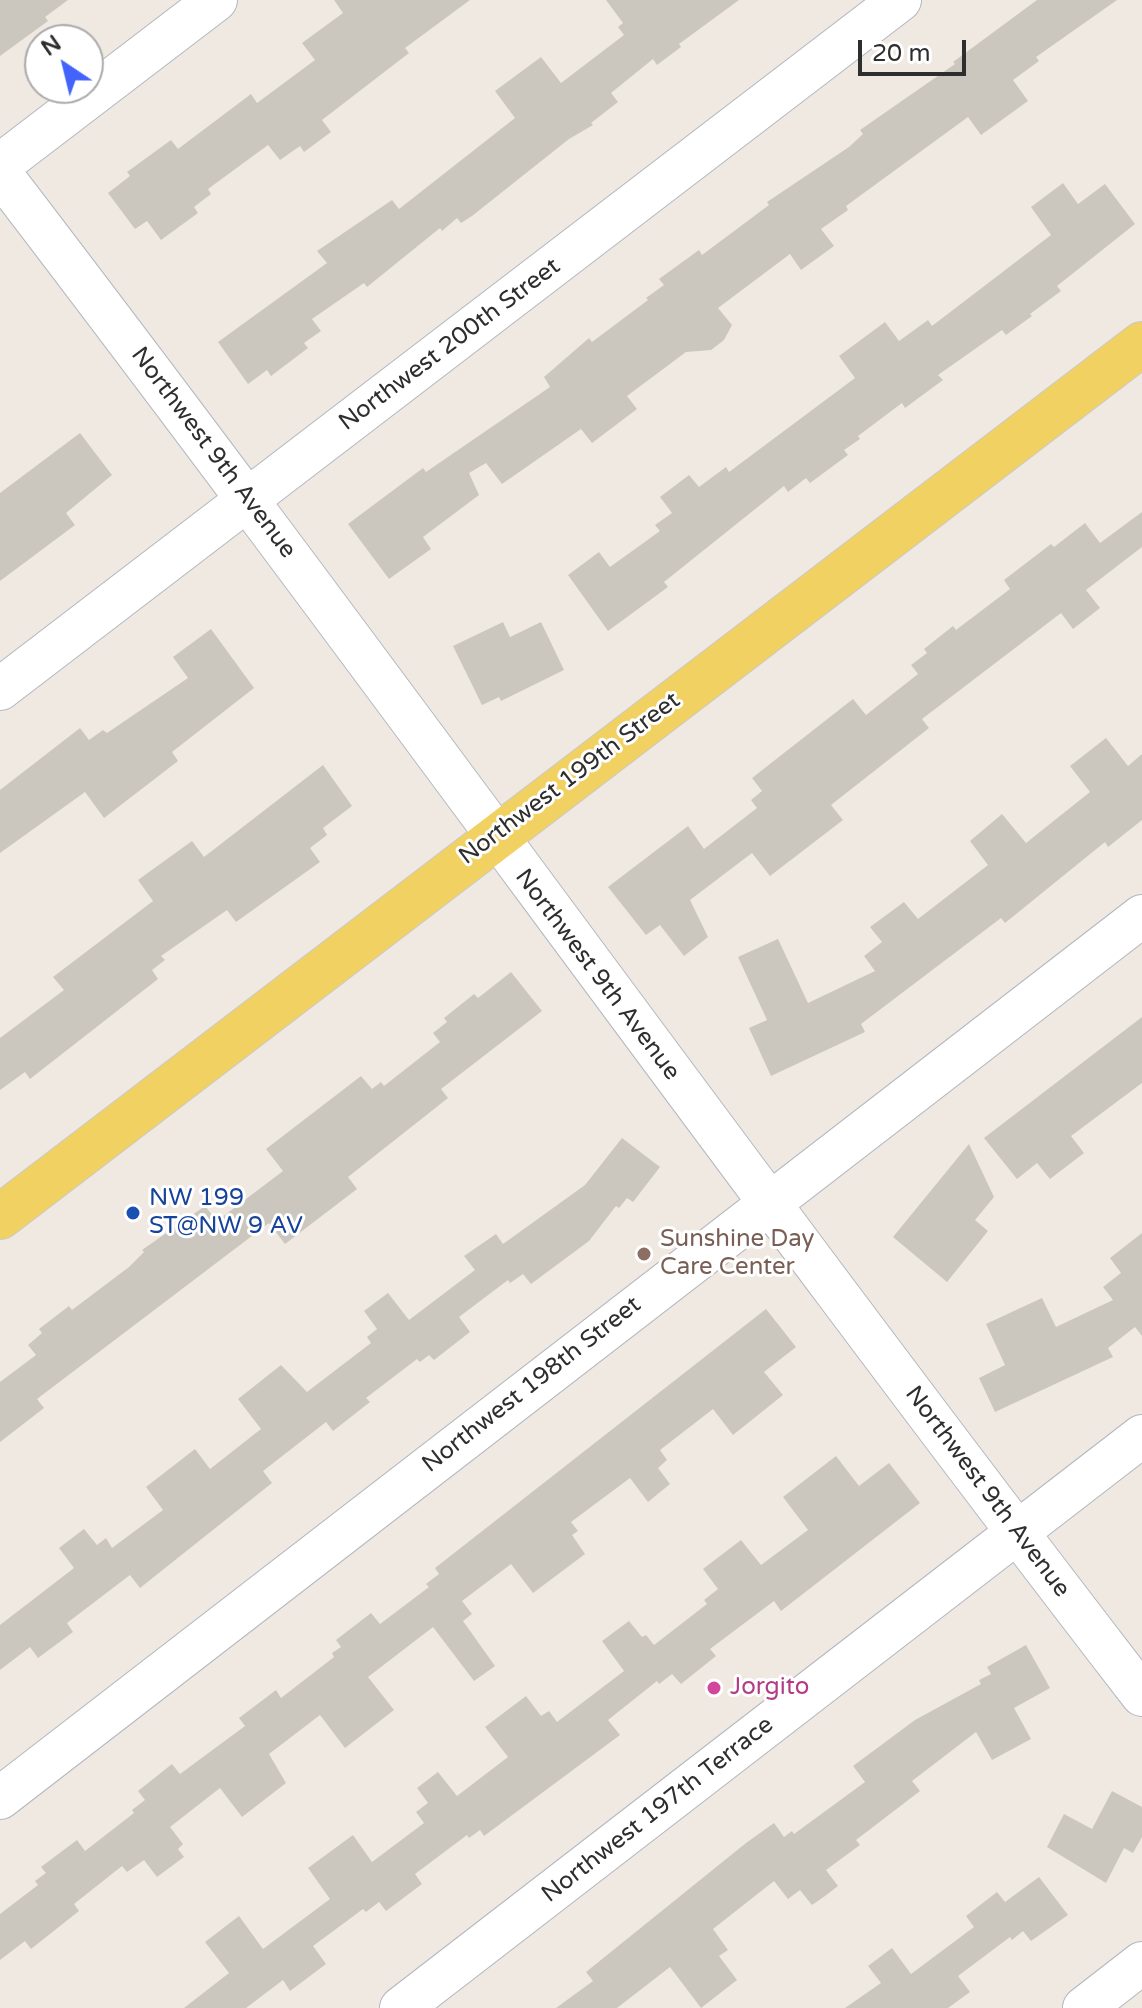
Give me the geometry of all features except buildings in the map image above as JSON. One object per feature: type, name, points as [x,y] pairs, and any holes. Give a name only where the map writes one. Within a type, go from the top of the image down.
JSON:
[{"type":"main road","name":"Northwest 199th Street","points":[[0,1217],[494,836],[1142,344]]},
{"type":"street","points":[[0,165],[216,0]]},
{"type":"street","name":"Northwest 200th Street","points":[[0,689],[900,0]]},
{"type":"street","name":"Northwest 9th Avenue","points":[[0,173],[250,499],[494,836],[1142,1695]]},
{"type":"street","name":"Northwest 198th Street","points":[[0,1798],[1142,916]]},
{"type":"street","name":"Northwest 197th Terrace","points":[[401,2008],[1142,1436]]},
{"type":"street","points":[[1084,2008],[1142,1963]]},
{"type":"place","name":"NW 199 ST@NW 9 AV","points":[[133,1213]]},
{"type":"place","name":"Sunshine Day Care Center","points":[[644,1254]]},
{"type":"place","name":"Jorgito","points":[[714,1688]]}]
